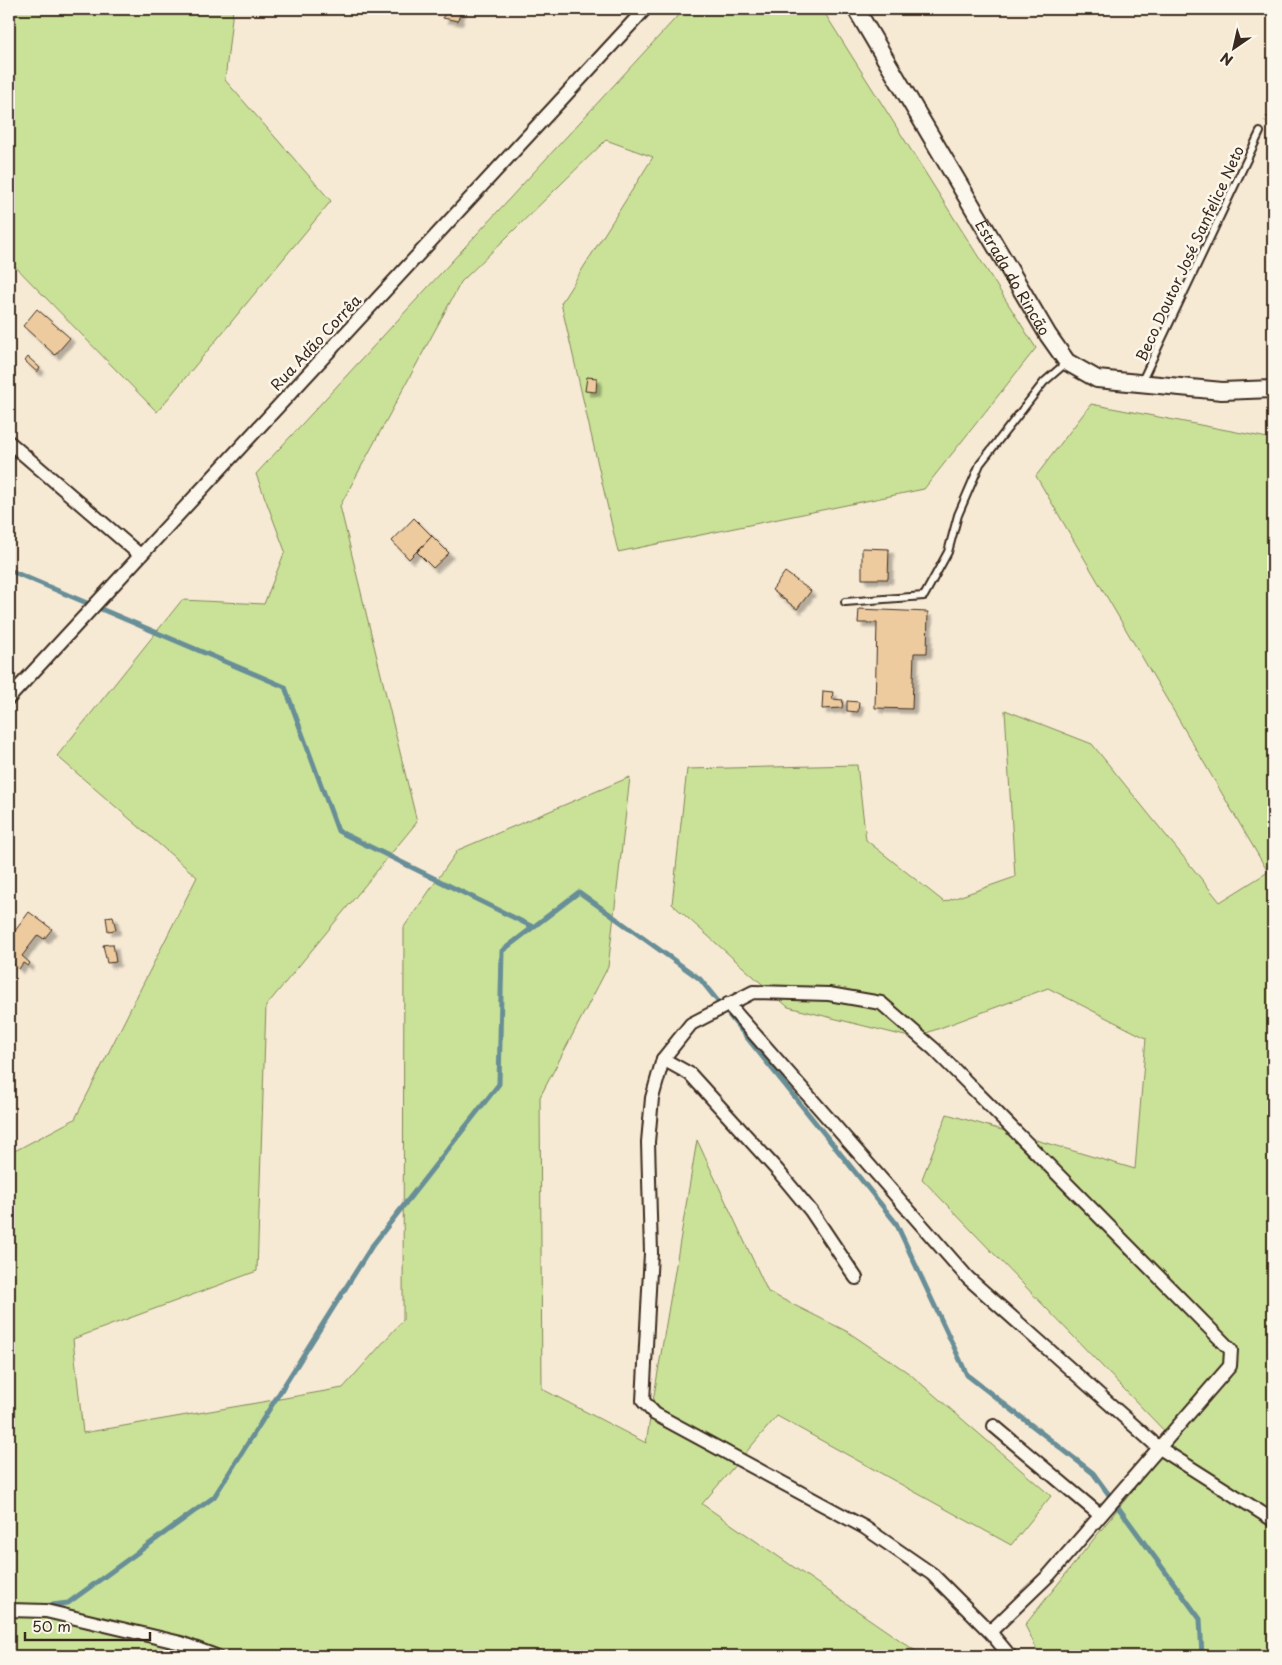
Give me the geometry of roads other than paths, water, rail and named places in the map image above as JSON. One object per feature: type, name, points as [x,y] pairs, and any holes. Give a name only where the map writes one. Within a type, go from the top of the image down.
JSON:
[{"type":"street","name":"Rua Adão Corrêa","points":[[9,698],[645,9]]},
{"type":"street","name":"Estrada do Rincão","points":[[856,9],[1043,326],[1067,362],[1097,379],[1222,391],[1273,389]]},
{"type":"street","points":[[9,442],[140,555]]},
{"type":"street","points":[[990,1632],[1049,1575],[1230,1366],[1231,1350],[934,1049],[881,1003],[829,994],[754,992],[690,1024],[663,1059],[652,1098],[648,1142],[651,1253],[643,1401],[655,1414],[864,1527],[932,1574],[990,1632],[1010,1656]]},
{"type":"street","points":[[728,1004],[968,1278],[1158,1447],[1273,1520]]},
{"type":"street","points":[[663,1059],[690,1074],[778,1171],[811,1211],[856,1278]]},
{"type":"street","points":[[994,1426],[1100,1515]]},
{"type":"street","points":[[9,1610],[46,1611],[180,1643],[216,1656]]},
{"type":"lane","name":"Beco Doutor José Sanfelice Neto","points":[[1141,384],[1260,132]]},
{"type":"lane","points":[[845,602],[924,596],[948,552],[958,515],[980,464],[1044,382],[1067,362]]},
{"type":"waterway","points":[[9,570],[285,687],[338,831],[533,927]]},
{"type":"waterway","points":[[44,1606],[68,1603],[214,1497],[372,1246],[499,1084],[502,951],[579,892],[700,979],[896,1223],[967,1375],[1093,1473],[1200,1619],[1202,1656]]}]
